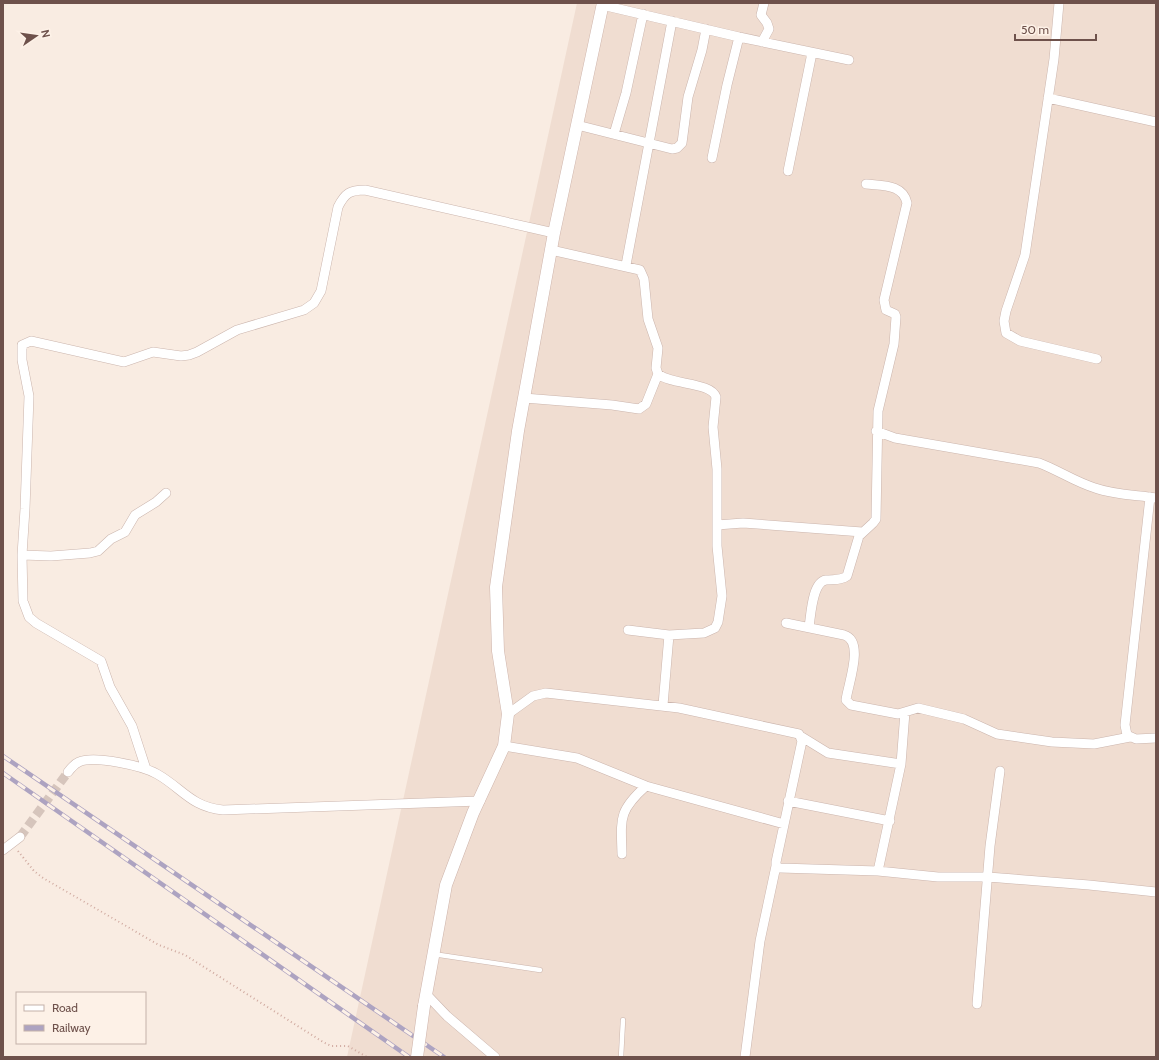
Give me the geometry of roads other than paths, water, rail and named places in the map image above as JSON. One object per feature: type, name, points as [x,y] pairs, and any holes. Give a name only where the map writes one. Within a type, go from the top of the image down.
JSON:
[{"type":"street","points":[[762,42],[769,29],[767,23],[761,15],[764,3]]},
{"type":"street","points":[[1059,3],[1048,98],[1025,255],[1006,311],[1005,327],[1006,333],[1020,341],[1096,359]]},
{"type":"street","points":[[417,1057],[425,1000],[446,885],[473,813],[480,801],[504,746],[508,714],[498,651],[496,587],[524,398],[554,233],[602,4],[762,42],[850,60]]},
{"type":"street","points":[[614,134],[629,79],[643,14]]},
{"type":"street","points":[[626,265],[672,21]]},
{"type":"street","points":[[577,125],[672,149],[677,148],[682,143],[688,98],[702,50],[706,29]]},
{"type":"street","points":[[712,158],[727,85],[740,37]]},
{"type":"street","points":[[788,171],[812,53]]},
{"type":"street","points":[[1048,98],[1156,122]]},
{"type":"street","points":[[809,628],[815,591],[819,583],[823,580],[839,580],[847,576],[856,541],[862,532],[873,523],[876,518],[876,431],[882,392],[894,344],[896,321],[895,314],[884,308],[884,300],[907,203],[905,194],[900,190],[866,184]]},
{"type":"street","points":[[146,769],[132,726],[107,681],[101,661],[36,623],[29,617],[23,601],[22,555],[29,396],[21,350],[25,342],[31,341],[124,362],[153,352],[181,356],[197,352],[237,330],[304,310],[314,303],[321,291],[338,206],[344,195],[354,190],[365,190],[554,233]]},
{"type":"street","points":[[551,250],[626,265],[640,270],[644,279],[648,318],[658,348],[656,368],[658,374],[667,380],[709,389],[715,394],[713,427],[717,469],[717,525],[722,596],[718,622],[715,628],[704,633],[669,635],[628,630]]},
{"type":"street","points":[[524,398],[612,405],[639,409],[646,404],[658,374]]},
{"type":"street","points":[[876,431],[895,438],[1039,463],[1058,470],[1093,488],[1110,493],[1153,498],[1125,725],[1126,732],[1130,737]]},
{"type":"street","points":[[22,555],[51,556],[90,553],[98,550],[111,539],[125,532],[135,515],[156,502],[166,493]]},
{"type":"street","points":[[717,525],[748,524],[862,532]]},
{"type":"street","points":[[786,623],[848,636],[853,640],[855,654],[847,698],[848,704],[896,714],[918,708],[964,719],[997,734],[1052,742],[1094,744],[1130,737],[1136,739],[1156,738]]},
{"type":"street","points":[[664,705],[669,635]]},
{"type":"street","points":[[508,714],[528,699],[542,693],[664,705],[799,734],[828,753],[900,764]]},
{"type":"street","points":[[878,871],[890,821],[900,764],[905,712]]},
{"type":"street","points":[[745,1057],[760,941],[802,737]]},
{"type":"street","points":[[504,746],[577,758],[646,786],[784,824]]},
{"type":"street","points":[[68,772],[73,765],[85,760],[126,764],[146,769],[161,776],[195,802],[203,806],[223,810],[480,801]]},
{"type":"street","points":[[977,1004],[990,840],[1000,771]]},
{"type":"street","points":[[622,854],[621,826],[625,809],[628,803],[646,786]]},
{"type":"street","points":[[788,801],[890,821]]},
{"type":"street","points":[[3,850],[20,837]]},
{"type":"street","points":[[776,866],[780,868],[878,871],[938,877],[988,877],[1089,884],[1156,892]]},
{"type":"street","points":[[425,1000],[447,1016],[495,1057]]},
{"type":"lane","points":[[433,954],[540,970]]},
{"type":"lane","points":[[620,1057],[623,1020]]},
{"type":"tunnel","points":[[20,837],[68,772]]},
{"type":"railway","points":[[3,756],[444,1057]]},
{"type":"railway","points":[[3,773],[409,1057]]}]
